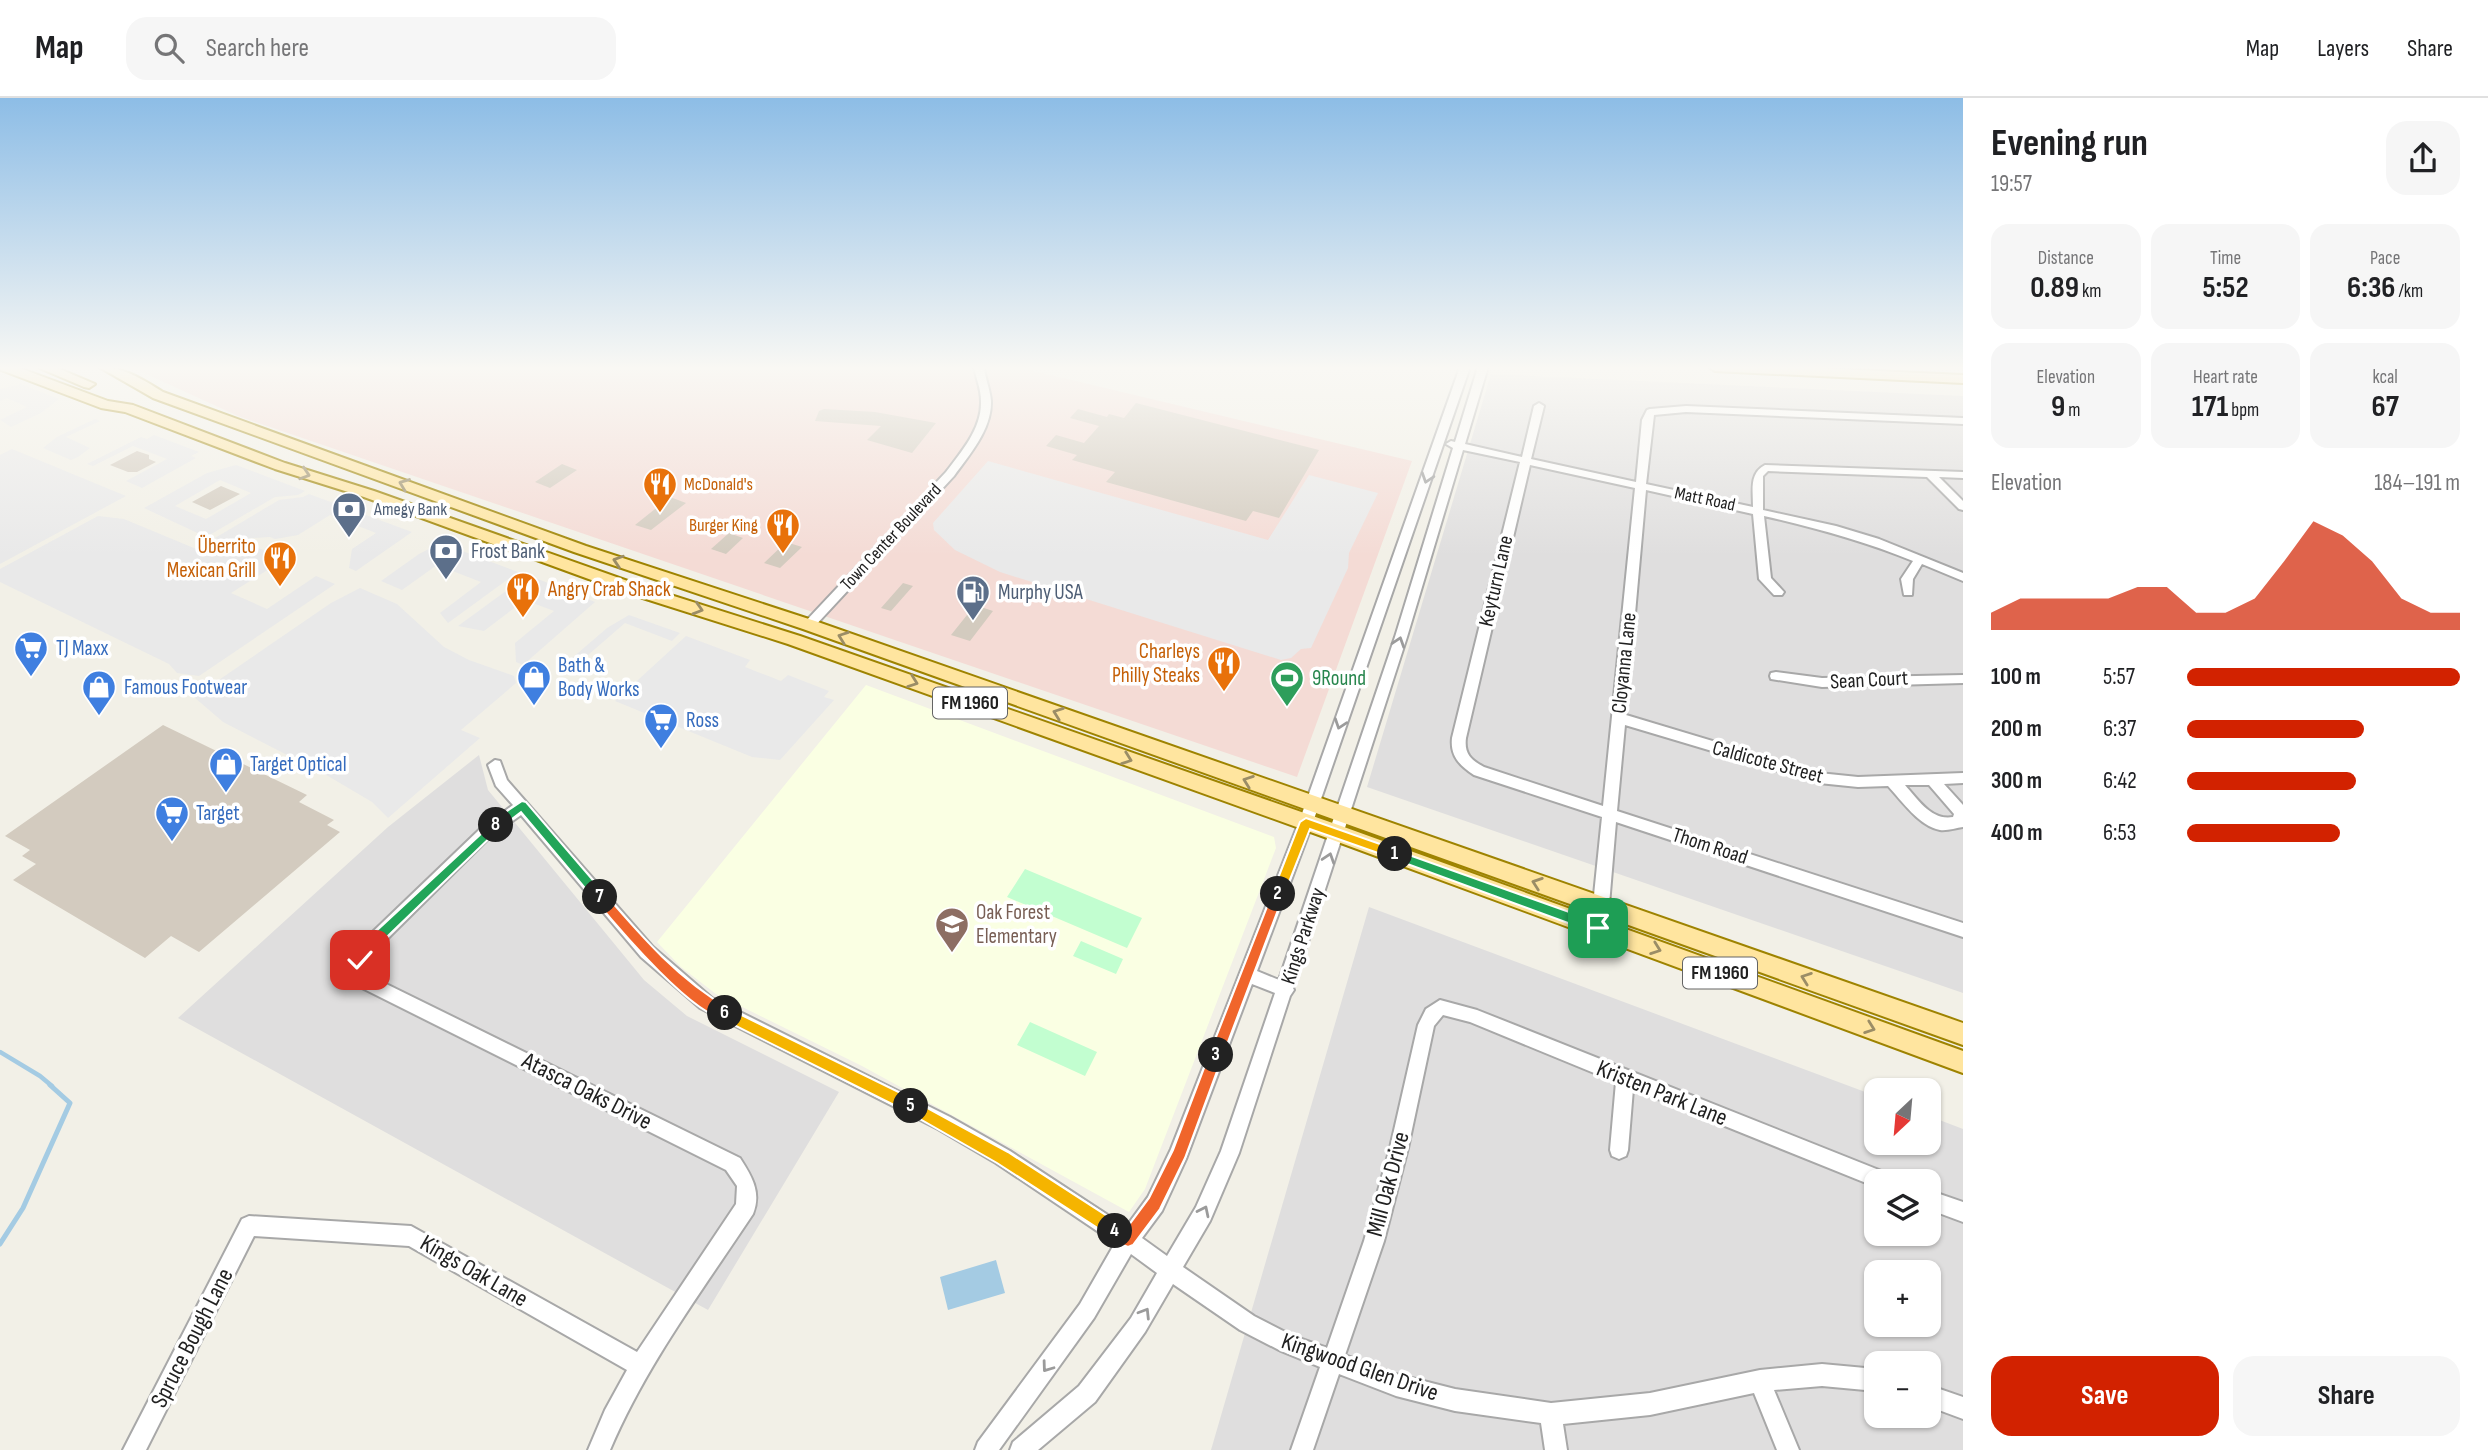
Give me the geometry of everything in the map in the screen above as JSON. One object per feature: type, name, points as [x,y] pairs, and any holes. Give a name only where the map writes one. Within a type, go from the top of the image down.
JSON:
[{"type":"main road","name":"FM 1960","points":[[186,430],[280,466],[369,494],[633,589],[794,640],[1310,813]]},
{"type":"main road","name":"FM 1960","points":[[255,430],[568,544],[809,625],[1963,1062]]},
{"type":"main road","name":"FM 1960","points":[[1340,824],[1601,905],[1963,1034]]},
{"type":"street","name":"Town Center Boulevard","points":[[809,625],[950,474],[978,430]]},
{"type":"street","name":"Kings Parkway","points":[[986,1450],[1087,1311],[1128,1240],[1155,1204],[1179,1153],[1310,813],[1445,430]]},
{"type":"street","name":"Kings Parkway","points":[[1021,1450],[1087,1394],[1138,1325],[1203,1214],[1230,1153],[1401,637],[1463,430]]},
{"type":"street","name":"Keyturn Lane","points":[[1460,756],[1458,738],[1533,430]]},
{"type":"street","name":"Cloyanna Lane","points":[[1601,905],[1646,430]]},
{"type":"street","name":"Matt Road","points":[[1441,442],[1758,510],[1854,534],[1963,577]]},
{"type":"street","points":[[1778,592],[1765,579],[1758,481],[1759,472],[1765,468],[1963,475]]},
{"type":"street","points":[[1930,474],[1963,507]]},
{"type":"street","points":[[1908,592],[1907,579],[1920,559]]},
{"type":"street","name":"Sean Court","points":[[1776,676],[1805,683],[1910,677],[1963,679]]},
{"type":"street","name":"Caldicote Street","points":[[1619,718],[1819,778],[1892,781],[1963,778]]},
{"type":"street","name":"Thom Road","points":[[1460,756],[1479,771],[1963,930]]},
{"type":"street","name":"Kingwood Glen Drive","points":[[495,765],[501,782],[648,952],[706,1003],[944,1123],[1003,1157],[1247,1323],[1288,1344],[1396,1385],[1455,1400],[1552,1415],[1650,1404],[1760,1381],[1822,1375],[1864,1379]]},
{"type":"street","points":[[1892,781],[1924,815],[1942,825],[1961,822],[1961,814],[1932,779]]},
{"type":"street","name":"Atasca Oaks Drive","points":[[522,806],[484,834],[365,950],[360,960],[359,972],[366,982],[733,1164],[746,1184],[746,1207],[641,1366],[610,1421],[599,1450]]},
{"type":"street","points":[[1246,974],[1286,990]]},
{"type":"street","name":"Kristen Park Lane","points":[[1440,1007],[1471,1015],[1864,1173]]},
{"type":"street","name":"Mill Oak Drive","points":[[1302,1450],[1374,1241],[1399,1148],[1426,1025],[1440,1007]]},
{"type":"street","points":[[1619,1150],[1625,1079]]},
{"type":"street","points":[[1941,1204],[1963,1212]]},
{"type":"street","name":"Kings Oak Lane","points":[[249,1226],[411,1236],[641,1366]]},
{"type":"street","name":"Spruce Bough Lane","points":[[134,1450],[249,1226]]},
{"type":"street","points":[[1760,1381],[1788,1450]]},
{"type":"street","points":[[1941,1400],[1963,1408]]},
{"type":"street","points":[[1552,1415],[1556,1450]]},
{"type":"shaded area","points":[[72,430],[81,430],[66,437],[90,448],[71,460],[43,448]]},
{"type":"shaded area","points":[[279,430],[1282,430],[1412,461],[1297,777]]},
{"type":"shaded area","points":[[1474,430],[1963,430],[1963,993],[1367,787]]},
{"type":"shaded area","points":[[154,435],[199,452],[191,456],[196,458],[142,488],[126,481],[167,459],[133,446],[93,466],[87,464],[141,437],[147,439]]},
{"type":"shaded area","points":[[12,449],[126,496],[0,564],[0,455]]},
{"type":"shaded area","points":[[988,461],[1268,540],[1309,475],[1378,493],[1349,553],[1348,568],[1311,648],[1301,649],[1291,658],[1281,660],[1000,572],[955,550],[934,530],[933,523]]},
{"type":"shaded area","points":[[236,465],[305,491],[298,495],[275,497],[206,537],[144,508],[207,473]],"holes":[[[220,480],[251,493],[206,519],[175,506]]]},
{"type":"shaded area","points":[[309,494],[412,532],[356,571],[349,568],[352,549],[376,533],[330,515],[298,535],[275,539],[215,538],[279,500]]},
{"type":"shaded area","points":[[98,516],[124,519],[201,551],[258,548],[285,559],[231,593],[267,609],[316,576],[335,584],[199,676],[177,673],[169,664],[0,582],[0,569]]},
{"type":"shaded area","points":[[441,543],[518,572],[448,623],[440,613],[481,582],[437,565],[402,590],[381,581],[419,554]]},
{"type":"shaded area","points":[[528,575],[595,602],[523,665],[516,662],[515,643],[554,611],[525,600],[484,631],[458,626]]},
{"type":"shaded area","points":[[360,588],[397,604],[444,647],[469,660],[514,676],[516,683],[461,730],[480,738],[388,818],[372,802],[328,776],[223,722],[194,697],[331,603]]},
{"type":"shaded area","points":[[629,615],[680,633],[672,641],[625,623],[580,662],[571,659],[607,628]]},
{"type":"shaded area","points":[[686,636],[750,660],[745,667],[781,681],[788,675],[829,691],[824,697],[834,700],[780,760],[752,757],[615,701]]},
{"type":"shaded area","name":"Oak Forest Elementary","points":[[866,685],[1274,837],[1276,848],[1145,1189],[1129,1212],[862,1066],[716,994],[681,967],[657,942]]},
{"type":"shaded area","points":[[479,755],[488,790],[644,980],[687,1016],[839,1092],[708,1310],[178,1018],[388,827]]},
{"type":"shaded area","points":[[1369,907],[1864,1092],[1864,1155],[1941,1155],[1941,1121],[1963,1129],[1963,1450],[1211,1450]]},
{"type":"green space","points":[[1025,869],[1142,918],[1127,948],[1007,897]]},
{"type":"green space","points":[[1081,941],[1123,959],[1116,974],[1073,956]]},
{"type":"green space","points":[[1030,1022],[1097,1052],[1085,1076],[1017,1045]]},
{"type":"water","points":[[996,1260],[1005,1293],[948,1310],[940,1277]]},
{"type":"building","points":[[877,430],[930,430],[912,453],[867,440]]},
{"type":"building","points":[[1095,430],[1241,430],[1319,450],[1279,518],[1253,511],[1246,521],[1106,482],[1115,472],[1072,460],[1077,455],[1046,446],[1056,435],[1084,443]]},
{"type":"building","points":[[137,451],[149,455],[149,459],[156,462],[137,472],[128,472],[110,465]]},
{"type":"building","points":[[562,464],[577,470],[550,488],[535,482]]},
{"type":"building","points":[[221,486],[240,494],[210,510],[192,502]]},
{"type":"building","name":"McDonald's","points":[[670,497],[686,503],[651,530],[635,525]]},
{"type":"building","points":[[729,533],[743,538],[726,554],[711,549]]},
{"type":"building","name":"Burger King","points":[[786,542],[802,547],[780,568],[764,563]]},
{"type":"building","points":[[903,583],[913,586],[891,611],[881,608]]},
{"type":"building","name":"Murphy USA","points":[[975,605],[993,611],[970,641],[951,635]]},
{"type":"building","name":"Target","points":[[163,725],[307,795],[299,802],[334,820],[327,825],[340,832],[199,952],[171,936],[145,958],[13,880],[36,864],[22,856],[30,850],[5,836]]},
{"type":"waterway","points":[[0,1052],[52,1086]]},
{"type":"waterway","points":[[0,1244],[23,1208],[70,1103],[50,1085]]},
{"type":"place","name":"McDonald's","points":[[660,514]]},
{"type":"place","name":"Amegy Bank","points":[[349,539]]},
{"type":"place","name":"Burger King","points":[[783,555]]},
{"type":"place","name":"Frost Bank","points":[[446,581]]},
{"type":"place","name":"Überrito Mexican Grill","points":[[280,588]]},
{"type":"place","name":"Angry Crab Shack","points":[[523,619]]},
{"type":"place","name":"Murphy USA","points":[[973,622]]},
{"type":"place","name":"TJ Maxx","points":[[31,678]]},
{"type":"place","name":"Charleys Philly Steaks","points":[[1224,693]]},
{"type":"place","name":"Bath & Body Works","points":[[534,707]]},
{"type":"place","name":"9Round","points":[[1287,708]]},
{"type":"place","name":"Famous Footwear","points":[[99,717]]},
{"type":"place","name":"Ross","points":[[661,750]]},
{"type":"place","name":"Target Optical","points":[[226,794]]},
{"type":"place","name":"Target","points":[[172,843]]},
{"type":"place","name":"Oak Forest Elementary","points":[[952,954]]},
{"type":"route","points":[[360,960],[365,950],[484,834],[522,806],[648,952],[706,1003],[944,1123],[1003,1157],[1128,1240],[1155,1204],[1179,1153],[1306,822],[1598,928]]}]
